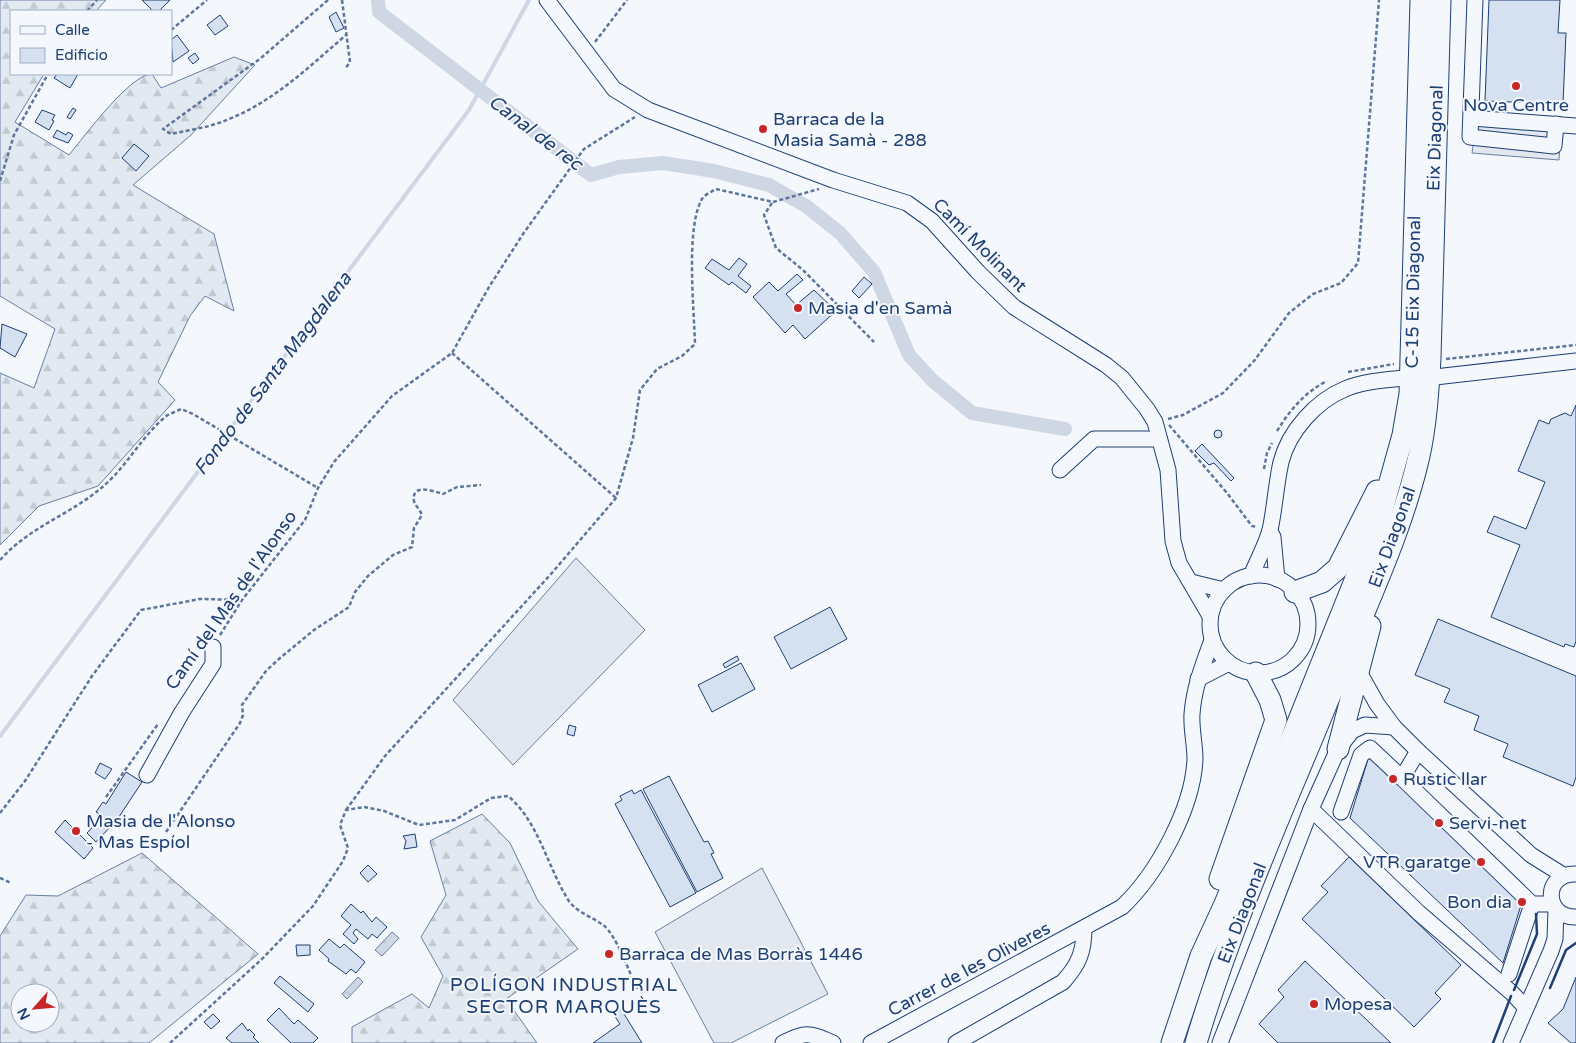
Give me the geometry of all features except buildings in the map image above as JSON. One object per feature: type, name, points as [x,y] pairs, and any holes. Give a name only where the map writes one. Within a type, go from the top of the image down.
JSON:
[{"type":"highway","name":"C-15 Eix Diagonal","points":[[1379,521],[1394,472],[1410,394],[1420,0]]},
{"type":"highway","name":"Eix Diagonal","points":[[1196,1043],[1208,1002],[1248,896],[1372,594],[1410,491],[1420,454],[1430,358],[1440,0]]},
{"type":"highway","points":[[1295,592],[1322,582],[1338,568],[1380,486],[1394,472]]},
{"type":"highway","name":"Eix Diagonal","points":[[1201,956],[1224,904],[1379,521]]},
{"type":"highway","points":[[1338,749],[1376,610],[1372,594]]},
{"type":"highway","points":[[1172,1043],[1201,956],[1198,942],[1276,720],[1270,700],[1256,673]]},
{"type":"street","name":"Camí Molinant","points":[[547,0],[614,88],[648,110],[842,183],[907,203],[919,210],[1014,306],[1106,365],[1122,378],[1142,401],[1155,422],[1168,470],[1173,541],[1179,563],[1210,616]]},
{"type":"street","points":[[1475,0],[1470,137],[1554,146],[1556,124]]},
{"type":"street","points":[[1472,118],[1576,126]]},
{"type":"street","points":[[1435,377],[1575,362]]},
{"type":"street","points":[[1251,576],[1266,526],[1282,460],[1291,439],[1302,422],[1326,399],[1345,389],[1366,383],[1405,378]]},
{"type":"street","points":[[1060,470],[1094,439],[1159,440]]},
{"type":"street","points":[[1266,526],[1273,537],[1277,579]]},
{"type":"street","points":[[1251,576],[1264,576],[1277,579],[1295,592],[1303,604],[1307,618],[1307,632],[1303,646],[1294,658],[1283,667],[1270,672],[1256,673],[1242,670],[1229,663],[1219,653],[1212,640],[1210,616],[1215,602],[1224,590],[1236,580],[1251,576]]},
{"type":"street","points":[[1191,582],[1224,590]]},
{"type":"street","name":"Carrer de les Oliveres","points":[[871,1043],[1084,928],[1122,906],[1133,896],[1145,881],[1180,821],[1188,798],[1195,760],[1192,715],[1198,679],[1212,640]]},
{"type":"street","points":[[147,775],[182,712],[213,664],[212,647]]},
{"type":"street","points":[[1198,679],[1229,663]]},
{"type":"street","points":[[1359,672],[1377,704],[1394,727],[1418,751],[1531,856],[1572,874]]},
{"type":"street","points":[[1220,1043],[1311,809],[1338,749],[1352,730],[1365,725],[1394,727]]},
{"type":"street","points":[[1341,812],[1361,755],[1370,748],[1532,904]]},
{"type":"street","points":[[1402,778],[1418,751]]},
{"type":"street","points":[[1311,809],[1419,913],[1512,993],[1525,1007]]},
{"type":"street","points":[[1531,856],[1553,901],[1562,914],[1575,917],[1555,939]]},
{"type":"street","points":[[1511,1043],[1525,1007],[1552,951],[1555,939],[1553,901],[1555,881],[1572,874]]},
{"type":"street","points":[[1532,904],[1553,901]]},
{"type":"street","points":[[1509,974],[1532,904]]},
{"type":"street","points":[[956,1043],[1063,982],[1074,970],[1084,948],[1084,928]]},
{"type":"street","points":[[783,1043],[799,1034],[808,1033],[832,1043]]},
{"type":"path","points":[[88,10],[97,0]]},
{"type":"path","points":[[172,29],[206,0]]},
{"type":"path","points":[[328,0],[261,58],[163,130],[172,134],[209,126],[244,112],[295,81],[346,35]]},
{"type":"path","points":[[342,0],[350,62],[345,69]]},
{"type":"path","points":[[586,53],[627,0]]},
{"type":"path","points":[[1155,422],[1184,415],[1223,393],[1254,361],[1289,312],[1313,294],[1341,283],[1358,262],[1379,0]]},
{"type":"path","points":[[0,181],[14,136],[47,75]]},
{"type":"path","name":"Camí del Mas de l'Alonso","points":[[212,647],[242,600],[305,520],[318,488],[334,462],[392,396],[452,354],[489,287],[523,234],[584,149],[648,110]]},
{"type":"path","points":[[170,1043],[262,959],[313,906],[344,861],[348,848],[340,825],[346,810],[385,756],[551,574],[616,498],[632,438],[640,390],[657,369],[682,356],[695,344],[692,270],[694,216],[702,198],[716,189],[772,202],[842,183]]},
{"type":"path","points":[[772,202],[764,215],[776,248],[803,270],[874,342]]},
{"type":"path","points":[[1443,360],[1576,345]]},
{"type":"path","points":[[452,354],[616,498]]},
{"type":"path","points":[[0,560],[13,545],[40,525],[81,504],[113,477],[164,417],[181,410],[194,414],[318,488]]},
{"type":"path","points":[[1155,422],[1171,425],[1252,526],[1266,526]]},
{"type":"path","points":[[166,832],[240,723],[243,715],[242,705],[266,671],[314,630],[349,607],[354,592],[368,576],[393,555],[412,547],[414,528],[422,515],[414,502],[414,496],[418,491],[423,488],[443,494],[457,487],[481,485]]},
{"type":"path","points":[[0,813],[25,781],[92,676],[141,610],[200,598],[242,600]]},
{"type":"path","points":[[106,797],[164,716]]},
{"type":"path","points":[[346,810],[364,807],[384,811],[419,825],[455,820],[491,798],[508,796],[522,808],[568,900],[583,913],[605,926],[622,955],[637,989]]},
{"type":"path","points":[[0,878],[11,884]]},
{"type":"green space","points":[[0,0],[106,0],[97,10],[10,10],[10,75],[43,75],[15,122],[69,155],[120,95],[143,77],[153,75],[161,88],[234,57],[255,65],[191,135],[133,185],[214,234],[234,311],[205,296],[190,316],[158,382],[175,400],[98,486],[39,506],[0,545],[0,373],[34,388],[55,329],[0,296]]},
{"type":"green space","points":[[482,814],[510,843],[538,901],[578,949],[506,999],[537,1043],[352,1043],[352,1027],[412,994],[429,1008],[443,976],[421,937],[446,895],[430,841]]},
{"type":"green space","points":[[142,853],[258,954],[149,1043],[0,1043],[0,936],[26,895],[58,896]]},
{"type":"shaded area","points":[[1478,112],[1562,117],[1559,160],[1472,153]]},
{"type":"shaded area","points":[[576,558],[645,630],[513,765],[453,700]]},
{"type":"shaded area","points":[[762,868],[828,994],[731,1043],[714,1043],[655,932]]},
{"type":"water","points":[[392,932],[399,938],[382,956],[375,950]]},
{"type":"water","points":[[358,977],[363,982],[347,999],[342,994]]},
{"type":"waterway","name":"Canal de rec","points":[[378,0],[379,12],[591,175],[619,167],[663,163],[714,171],[769,185],[806,206],[840,233],[874,272],[909,355],[932,380],[972,413],[1065,429]]},
{"type":"waterway","name":"Fondo de Santa Magdalena","points":[[0,736],[469,110],[529,0]]},
{"type":"wall","points":[[1514,990],[1537,934],[1536,914]]},
{"type":"wall","points":[[1550,988],[1566,950],[1576,943]]},
{"type":"wall","points":[[1493,1043],[1511,996]]},
{"type":"place","name":"Nova Centre","points":[[1516,86]]},
{"type":"place","name":"Barraca de la Masia Samà - 288","points":[[763,129]]},
{"type":"place","name":"Masia d'en Samà","points":[[798,308]]},
{"type":"place","name":"Rustic llar","points":[[1393,779]]},
{"type":"place","name":"Servi-net","points":[[1439,823]]},
{"type":"place","name":"Masia de l'Alonso - Mas Espíol","points":[[76,831]]},
{"type":"place","name":"VTR garatge","points":[[1481,862]]},
{"type":"place","name":"Bon dia","points":[[1522,902]]},
{"type":"place","name":"Barraca de Mas Borràs 1446","points":[[609,954]]},
{"type":"place","name":"Mopesa","points":[[1314,1004]]},
{"type":"district","name":"POLÍGON INDUSTRIAL SECTOR MARQUÈS","points":[[564,995]]}]
